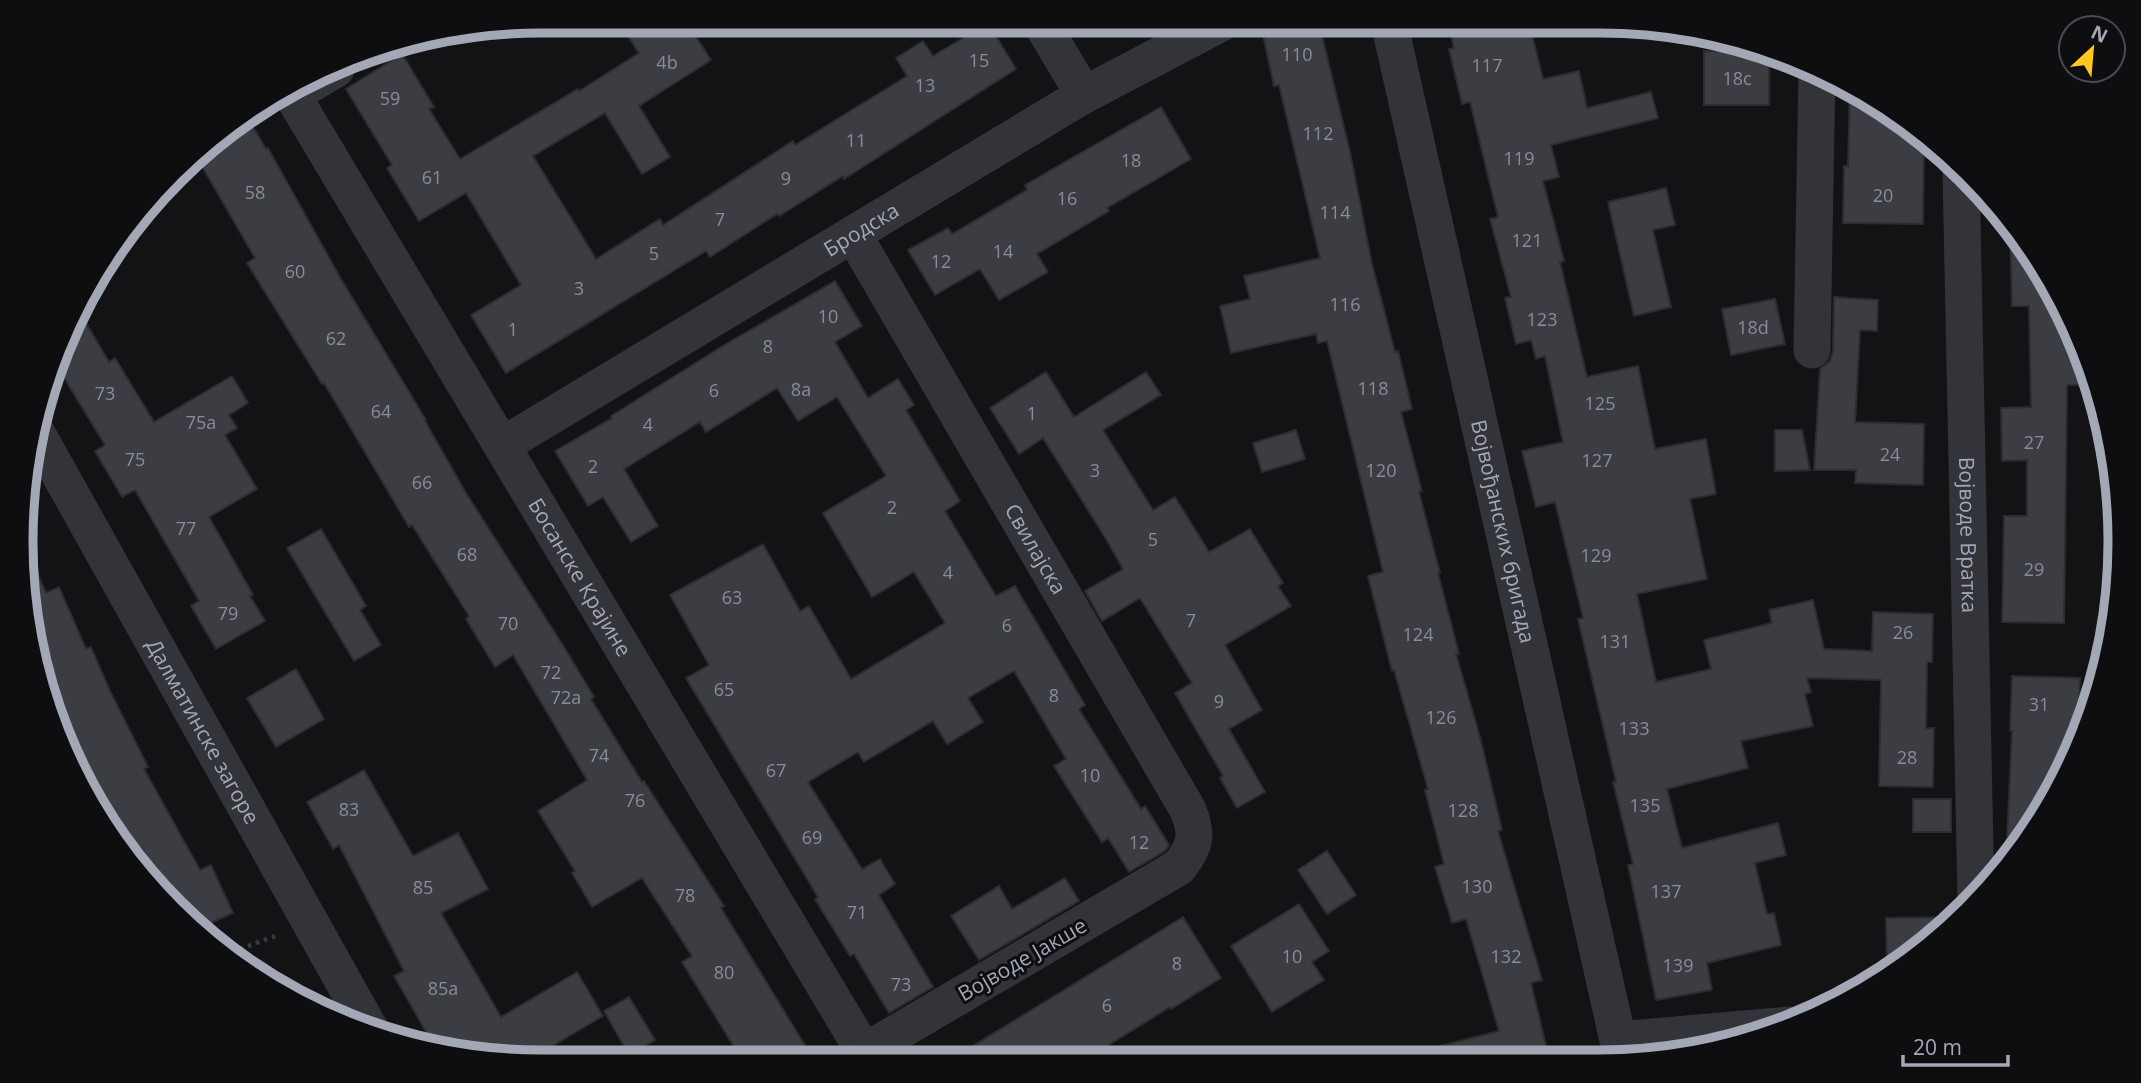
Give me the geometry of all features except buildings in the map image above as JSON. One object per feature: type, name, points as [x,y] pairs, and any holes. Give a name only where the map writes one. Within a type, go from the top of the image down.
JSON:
[{"type":"street","points":[[1047,33],[1084,95]]},
{"type":"street","name":"Бродска","points":[[503,445],[1084,95],[1202,33]]},
{"type":"street","name":"Војвођанских бригада","points":[[1391,33],[1620,1049]]},
{"type":"street","points":[[1812,350],[1817,83]]},
{"type":"street","name":"Босанске Крајине","points":[[293,98],[862,1050]]},
{"type":"street","name":"Војводе Вратка","points":[[1961,184],[1976,884]]},
{"type":"street","name":"Свилајска","points":[[853,234],[1188,810],[1195,827],[1194,842],[1179,867]]},
{"type":"street","name":"Далматинске загоре","points":[[43,444],[365,1018]]},
{"type":"street","name":"Војводе Јакше","points":[[876,1050],[1179,867]]},
{"type":"street","points":[[1620,1049],[1719,1035]]},
{"type":"path","points":[[239,950],[311,923]]}]
